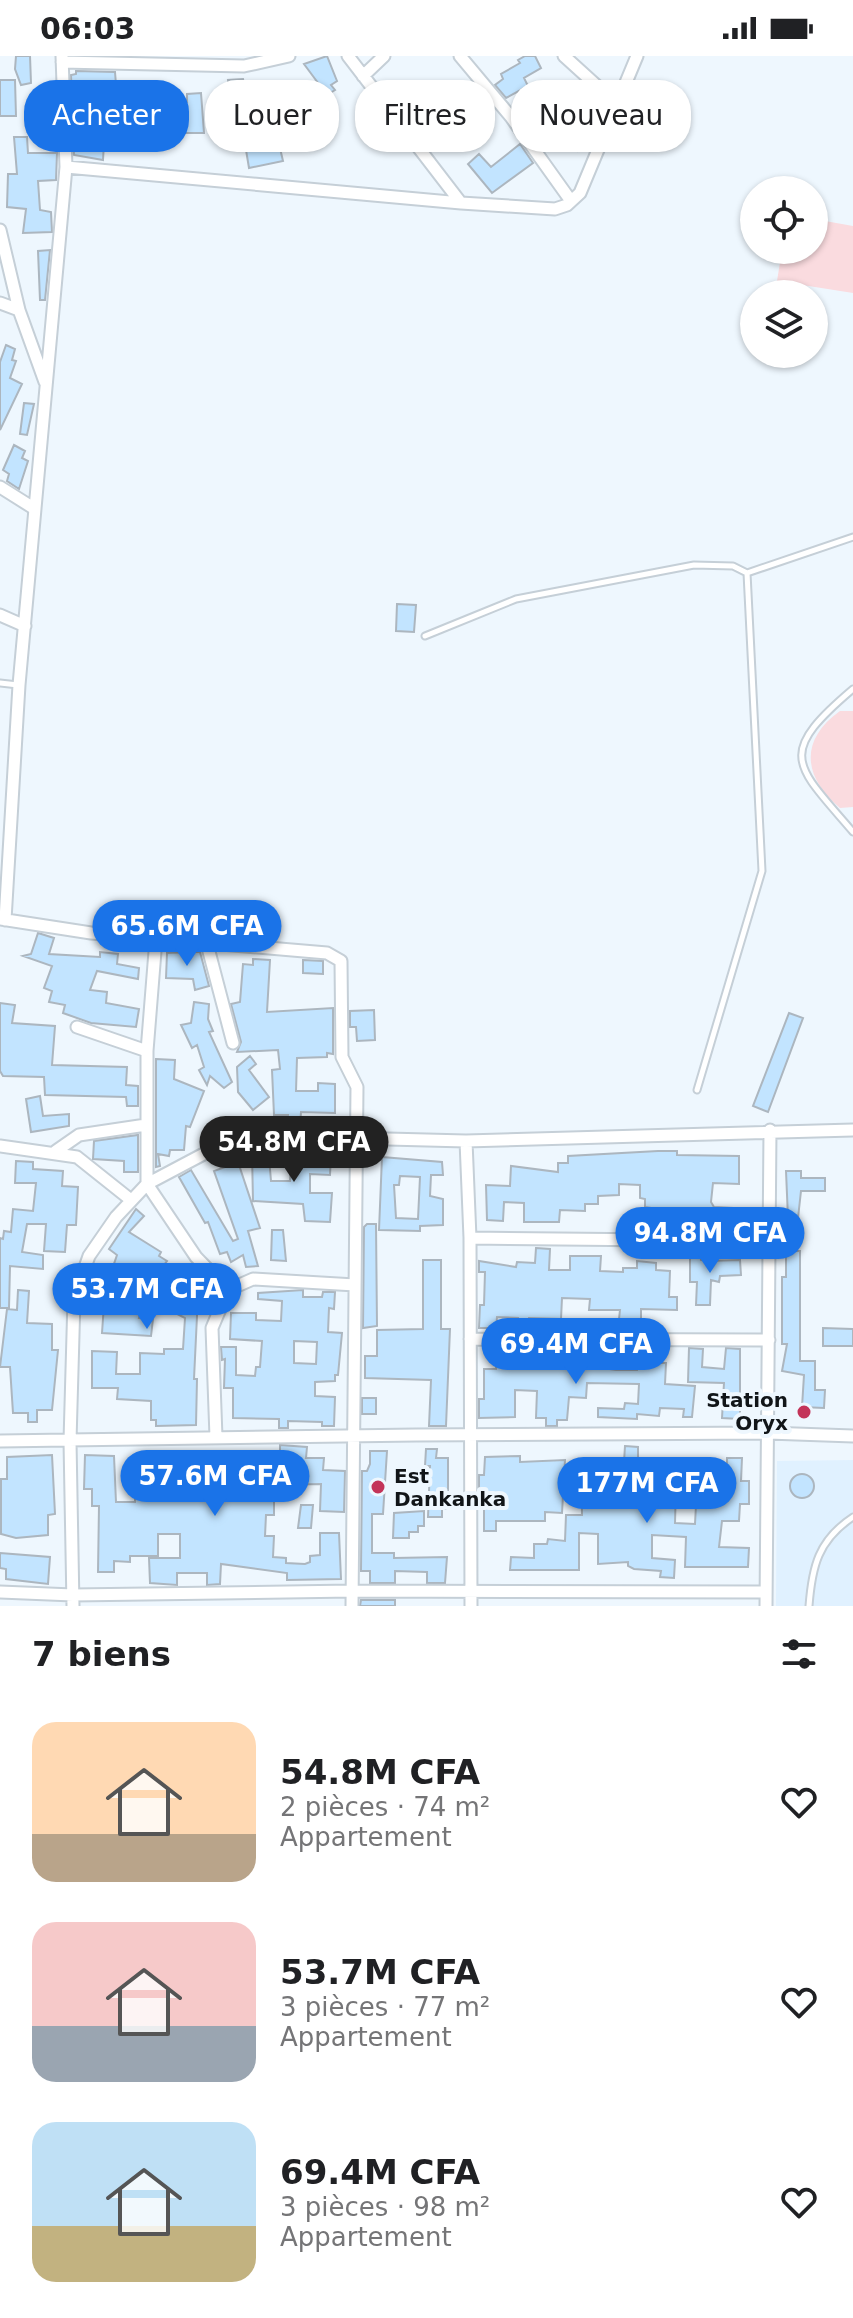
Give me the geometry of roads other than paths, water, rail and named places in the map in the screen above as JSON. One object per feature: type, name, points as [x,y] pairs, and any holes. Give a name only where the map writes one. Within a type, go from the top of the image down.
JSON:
[{"type":"street","points":[[289,56],[241,61],[62,59],[66,167],[4,861],[2,920],[156,939],[332,954],[341,961],[342,1057],[357,1087],[352,1606]]},
{"type":"street","points":[[348,56],[461,203]]},
{"type":"street","points":[[363,76],[384,56]]},
{"type":"street","points":[[460,56],[519,128],[571,201]]},
{"type":"street","points":[[564,56],[590,80]]},
{"type":"street","points":[[628,80],[637,56]]},
{"type":"street","points":[[66,167],[555,209],[580,193],[598,152]]},
{"type":"street","points":[[0,230],[19,310],[47,387]]},
{"type":"street","points":[[0,303],[19,310]]},
{"type":"street","points":[[0,487],[35,509]]},
{"type":"street","points":[[0,615],[25,626]]},
{"type":"street","points":[[156,939],[147,1051],[147,1184],[196,1257],[228,1290]]},
{"type":"street","points":[[207,944],[233,1043]]},
{"type":"street","points":[[77,1027],[147,1051]]},
{"type":"street","points":[[56,1151],[79,1135],[146,1125]]},
{"type":"street","points":[[766,1606],[770,1130]]},
{"type":"street","points":[[73,1600],[70,1441],[74,1299],[79,1276],[101,1239],[147,1184],[234,1141],[270,1136],[466,1141],[853,1130]]},
{"type":"street","points":[[466,1141],[470,1238],[471,1606]]},
{"type":"street","points":[[0,1146],[56,1151],[87,1163],[131,1200]]},
{"type":"street","points":[[470,1238],[770,1241]]},
{"type":"street","points":[[216,1437],[212,1328],[228,1290],[253,1279],[355,1285]]},
{"type":"street","points":[[470,1339],[769,1340]]},
{"type":"street","points":[[0,1441],[768,1433],[853,1436]]},
{"type":"street","points":[[0,1592],[73,1600],[352,1591],[766,1592]]},
{"type":"lane","points":[[425,636],[516,599],[694,565],[733,566],[747,573],[853,537]]},
{"type":"lane","points":[[697,1090],[762,871],[747,573]]},
{"type":"lane","points":[[0,683],[19,685]]},
{"type":"lane","points":[[852,829],[804,775],[802,760],[806,738],[818,719],[853,691]]},
{"type":"lane","points":[[809,1606],[812,1568],[821,1546],[837,1527],[853,1517]]},
{"type":"place","name":"Station Oryx","points":[[804,1412]]},
{"type":"place","name":"Est Dankanka","points":[[378,1487]]}]
